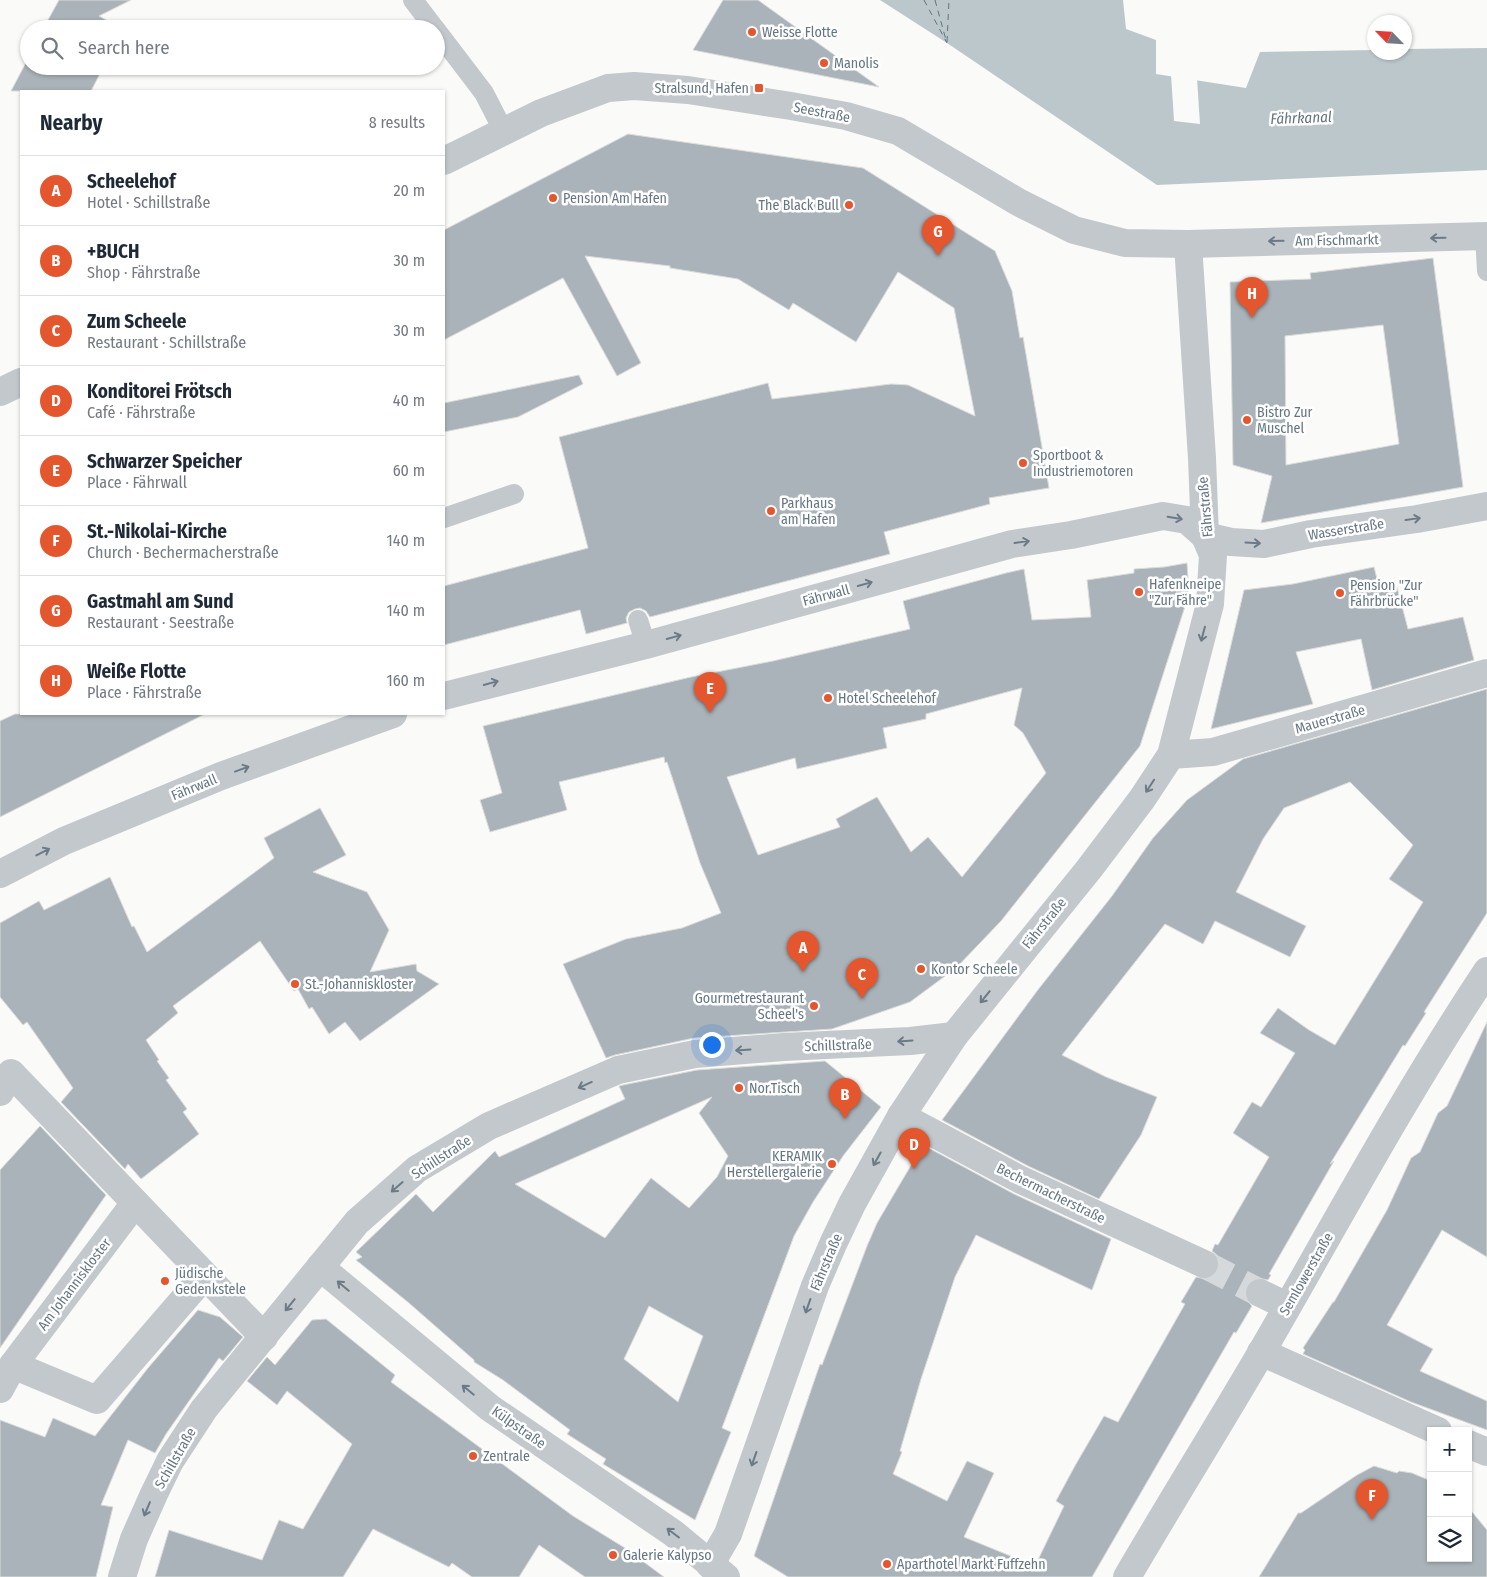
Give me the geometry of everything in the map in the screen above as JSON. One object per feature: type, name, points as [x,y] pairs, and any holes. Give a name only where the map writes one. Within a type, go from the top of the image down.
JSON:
[{"type":"street","name":"Seestraße","points":[[445,161],[541,113],[608,88],[634,86],[688,90],[846,116],[898,132],[1018,202],[1074,230],[1125,243],[1188,244]]},
{"type":"street","name":"Am Fischmarkt","points":[[1188,244],[1486,236]]},
{"type":"street","name":"Fährstraße","points":[[718,1571],[728,1534],[815,1286],[832,1244],[852,1204],[901,1116],[954,1036],[1089,868],[1142,799],[1171,755],[1210,604],[1213,556],[1205,536],[1202,458],[1188,244]]},
{"type":"street","points":[[0,392],[20,382]]},
{"type":"street","name":"Wasserstraße","points":[[1205,536],[1231,542],[1264,544],[1311,534],[1417,519],[1487,506]]},
{"type":"street","name":"Fährwall","points":[[445,696],[642,633],[1012,544],[1071,535],[1163,516],[1186,520],[1205,536]]},
{"type":"street","name":"Mauerstraße","points":[[1171,755],[1213,752],[1487,673]]},
{"type":"street","name":"Fährwall","points":[[0,874],[64,841],[221,776],[383,716]]},
{"type":"street","name":"Semlowerstraße","points":[[1127,1577],[1261,1352],[1378,1149],[1464,1005],[1487,971]]},
{"type":"street","name":"Schillstraße","points":[[122,1577],[134,1539],[170,1461],[204,1409],[357,1222],[417,1169],[489,1126],[618,1070],[695,1054],[784,1047],[901,1042],[954,1036]]},
{"type":"street","points":[[0,1092],[11,1073],[264,1337]]},
{"type":"street","name":"Bechermacherstraße","points":[[901,1116],[1021,1180],[1204,1264]]},
{"type":"street","name":"Am Johanniskloster","points":[[0,1389],[12,1365],[134,1202]]},
{"type":"street","name":"Külpstraße","points":[[320,1267],[490,1408],[674,1533],[718,1571]]},
{"type":"street","points":[[12,1365],[97,1400],[204,1276]]},
{"type":"street","points":[[1260,1293],[1287,1306]]},
{"type":"street","points":[[1261,1352],[1429,1427]]},
{"type":"street","points":[[1472,1446],[1487,1452]]},
{"type":"lane","points":[[413,0],[428,20]]},
{"type":"lane","points":[[445,42],[484,93],[504,132]]},
{"type":"lane","points":[[1486,236],[1487,271]]},
{"type":"lane","points":[[445,518],[514,494]]},
{"type":"water","name":"Fährkanal","points":[[880,0],[1123,0],[1126,29],[1156,40],[1156,74],[1246,88],[1260,52],[1367,50],[1367,60],[1412,60],[1412,49],[1487,48],[1487,170],[1157,185]]},
{"type":"pier","points":[[1171,74],[1197,78],[1200,124],[1174,121]]},
{"type":"building","points":[[59,0],[131,0],[99,16],[106,20],[48,20]]},
{"type":"building","points":[[723,0],[758,0],[879,87],[693,50]]},
{"type":"building","points":[[20,74],[99,75],[92,90],[11,91]]},
{"type":"building","points":[[628,134],[863,168],[995,251],[1012,291],[1020,338],[1023,337],[1049,488],[989,498],[990,504],[884,532],[890,554],[650,617],[646,611],[640,608],[635,609],[629,612],[626,618],[627,623],[586,634],[580,610],[445,645],[445,586],[588,548],[559,437],[768,383],[772,399],[891,384],[908,385],[975,416],[954,308],[898,272],[856,342],[793,303],[789,310],[738,279],[670,268],[670,266],[585,256],[641,363],[617,376],[563,278],[445,339],[445,229]]},
{"type":"building","points":[[1433,258],[1463,487],[1261,523],[1272,476],[1233,465],[1230,282],[1311,279],[1310,273]],"holes":[[[1383,325],[1399,444],[1286,465],[1285,336]]]},
{"type":"building","points":[[579,375],[583,384],[518,417],[445,432],[445,403]]},
{"type":"building","points":[[1187,563],[1189,594],[1140,746],[1001,921],[956,968],[910,1002],[832,1029],[694,1038],[606,1058],[563,964],[626,939],[682,928],[721,913],[700,863],[667,762],[665,763],[664,757],[559,782],[567,810],[490,832],[480,800],[502,793],[483,726],[691,677],[773,661],[910,629],[903,601],[1024,569],[1032,620],[1091,617],[1087,580],[1134,573],[1134,569]],"holes":[[[1022,688],[1014,725],[1023,733],[1046,773],[962,877],[928,837],[911,852],[877,797],[836,819],[840,827],[758,855],[727,777],[795,758],[797,769],[887,748],[883,728],[926,719],[926,714]]]},
{"type":"building","points":[[1374,567],[1380,591],[1397,587],[1408,629],[1463,617],[1474,660],[1372,690],[1361,639],[1296,652],[1313,704],[1211,729],[1244,590],[1293,584]]},
{"type":"building","points":[[1487,689],[1487,913],[1330,1164],[1334,1161],[1269,1274],[1271,1275],[1268,1280],[1258,1278],[1251,1280],[1246,1286],[1245,1295],[1247,1301],[1252,1306],[1236,1333],[1234,1332],[1092,1577],[788,1577],[754,1556],[820,1364],[822,1365],[867,1246],[877,1223],[923,1145],[1014,1194],[1111,1239],[1092,1290],[976,1235],[955,1277],[921,1379],[900,1451],[902,1452],[893,1474],[947,1501],[967,1461],[994,1473],[964,1537],[1035,1566],[1064,1506],[1056,1501],[1076,1464],[1104,1416],[1118,1422],[1185,1304],[1181,1302],[1196,1277],[1206,1279],[1218,1271],[1219,1262],[1217,1255],[1212,1251],[1215,1244],[1218,1245],[1269,1157],[1233,1133],[1252,1102],[1261,1107],[1295,1053],[1260,1033],[1278,1008],[1309,1030],[1335,1045],[1423,902],[1389,879],[1413,845],[1350,782],[1284,808],[1263,839],[1236,892],[1306,926],[1290,957],[1215,921],[1203,944],[1165,924],[1062,1055],[1106,1077],[1157,1097],[1141,1135],[1099,1199],[1028,1166],[942,1120],[1037,991],[1112,896],[1153,838],[1187,800],[1243,759]]},
{"type":"building","points":[[15,714],[203,715],[0,817],[0,721]]},
{"type":"building","points":[[320,808],[346,855],[313,872],[367,892],[389,930],[370,972],[416,964],[417,971],[439,984],[360,1041],[345,1022],[329,1034],[312,1007],[309,1009],[298,989],[294,991],[260,941],[173,1006],[178,1013],[146,1040],[169,1078],[166,1080],[187,1109],[183,1112],[199,1134],[141,1179],[128,1164],[125,1169],[61,1102],[73,1088],[27,1022],[23,1025],[0,997],[0,923],[39,901],[44,910],[110,877],[132,927],[134,926],[147,952],[274,858],[264,838]]},
{"type":"building","points":[[1487,1022],[1487,1257],[1442,1230],[1387,1325],[1433,1349],[1420,1371],[1487,1401],[1487,1430],[1411,1402],[1303,1354],[1305,1350],[1303,1348],[1334,1302],[1387,1210],[1411,1158],[1420,1152],[1438,1113],[1447,1106]]},
{"type":"building","points":[[825,1061],[881,1107],[843,1156],[813,1202],[794,1236],[722,1428],[731,1432],[695,1520],[603,1464],[606,1459],[567,1434],[570,1430],[503,1380],[474,1362],[409,1303],[356,1260],[362,1257],[356,1252],[416,1194],[433,1212],[495,1151],[499,1157],[625,1099],[619,1086],[697,1070]],"holes":[[[712,1097],[699,1113],[728,1156],[717,1177],[689,1208],[651,1178],[605,1238],[515,1184]],[[649,1306],[703,1336],[678,1402],[624,1359]]]},
{"type":"building","points":[[40,1126],[106,1195],[0,1348],[0,1170]]},
{"type":"building","points":[[198,1310],[220,1317],[243,1337],[223,1361],[219,1358],[155,1453],[128,1440],[101,1505],[113,1507],[96,1577],[0,1577],[0,1420],[45,1437],[53,1418],[95,1436],[148,1368]]},
{"type":"building","points":[[326,1319],[395,1375],[391,1382],[573,1516],[625,1548],[664,1577],[585,1577],[539,1545],[519,1577],[472,1577],[452,1563],[449,1567],[373,1529],[343,1577],[155,1577],[169,1530],[262,1560],[279,1520],[303,1529],[352,1444],[287,1391],[277,1405],[247,1381],[267,1357],[275,1365],[312,1320]]},
{"type":"building","points":[[1374,1466],[1397,1473],[1399,1471],[1412,1473],[1427,1479],[1427,1562],[1472,1562],[1472,1512],[1487,1530],[1487,1577],[1259,1577],[1298,1513],[1301,1513],[1357,1475]]},
{"type":"ferry route","points":[[924,0],[947,43]]},
{"type":"ferry route","points":[[935,0],[946,40]]},
{"type":"ferry route","points":[[947,42],[949,0]]},
{"type":"tunnel","points":[[1204,1264],[1260,1293]]},
{"type":"place","name":"Weisse Flotte","points":[[752,32]]},
{"type":"place","name":"Manolis","points":[[824,63]]},
{"type":"place","name":"Stralsund, Hafen","points":[[759,88]]},
{"type":"place","name":"Pension Am Hafen","points":[[553,198]]},
{"type":"place","name":"The Black Bull","points":[[849,205]]},
{"type":"place","name":"Gastmahl am Sund","points":[[938,256]]},
{"type":"place","name":"Weiße Flotte","points":[[1252,318]]},
{"type":"place","name":"Bistro Zur Muschel","points":[[1247,420]]},
{"type":"place","name":"Sportboot & Industriemotoren","points":[[1023,463]]},
{"type":"place","name":"Parkhaus am Hafen","points":[[771,511]]},
{"type":"place","name":"Hafenkneipe \"Zur Fähre\"","points":[[1139,592]]},
{"type":"place","name":"Pension \"Zur Fährbrücke\"","points":[[1340,593]]},
{"type":"place","name":"Hotel Scheelehof","points":[[828,698]]},
{"type":"place","name":"Schwarzer Speicher","points":[[710,713]]},
{"type":"place","name":"Kontor Scheele","points":[[921,969]]},
{"type":"place","name":"Scheelehof","points":[[803,972]]},
{"type":"place","name":"St.-Johanniskloster","points":[[295,984]]},
{"type":"place","name":"Zum Scheele","points":[[862,999]]},
{"type":"place","name":"Gourmetrestaurant Scheel's","points":[[814,1006]]},
{"type":"place","name":"Nor.Tisch","points":[[739,1088]]},
{"type":"place","name":"+BUCH","points":[[845,1119]]},
{"type":"place","name":"KERAMIK Herstellergalerie","points":[[832,1164]]},
{"type":"place","name":"Konditorei Frötsch","points":[[914,1169]]},
{"type":"place","name":"Jüdische Gedenkstele","points":[[165,1281]]},
{"type":"place","name":"Zentrale","points":[[473,1456]]},
{"type":"place","name":"St.-Nikolai-Kirche","points":[[1372,1520]]},
{"type":"place","name":"Galerie Kalypso","points":[[613,1555]]},
{"type":"place","name":"Aparthotel Markt Fuffzehn","points":[[887,1564]]}]
